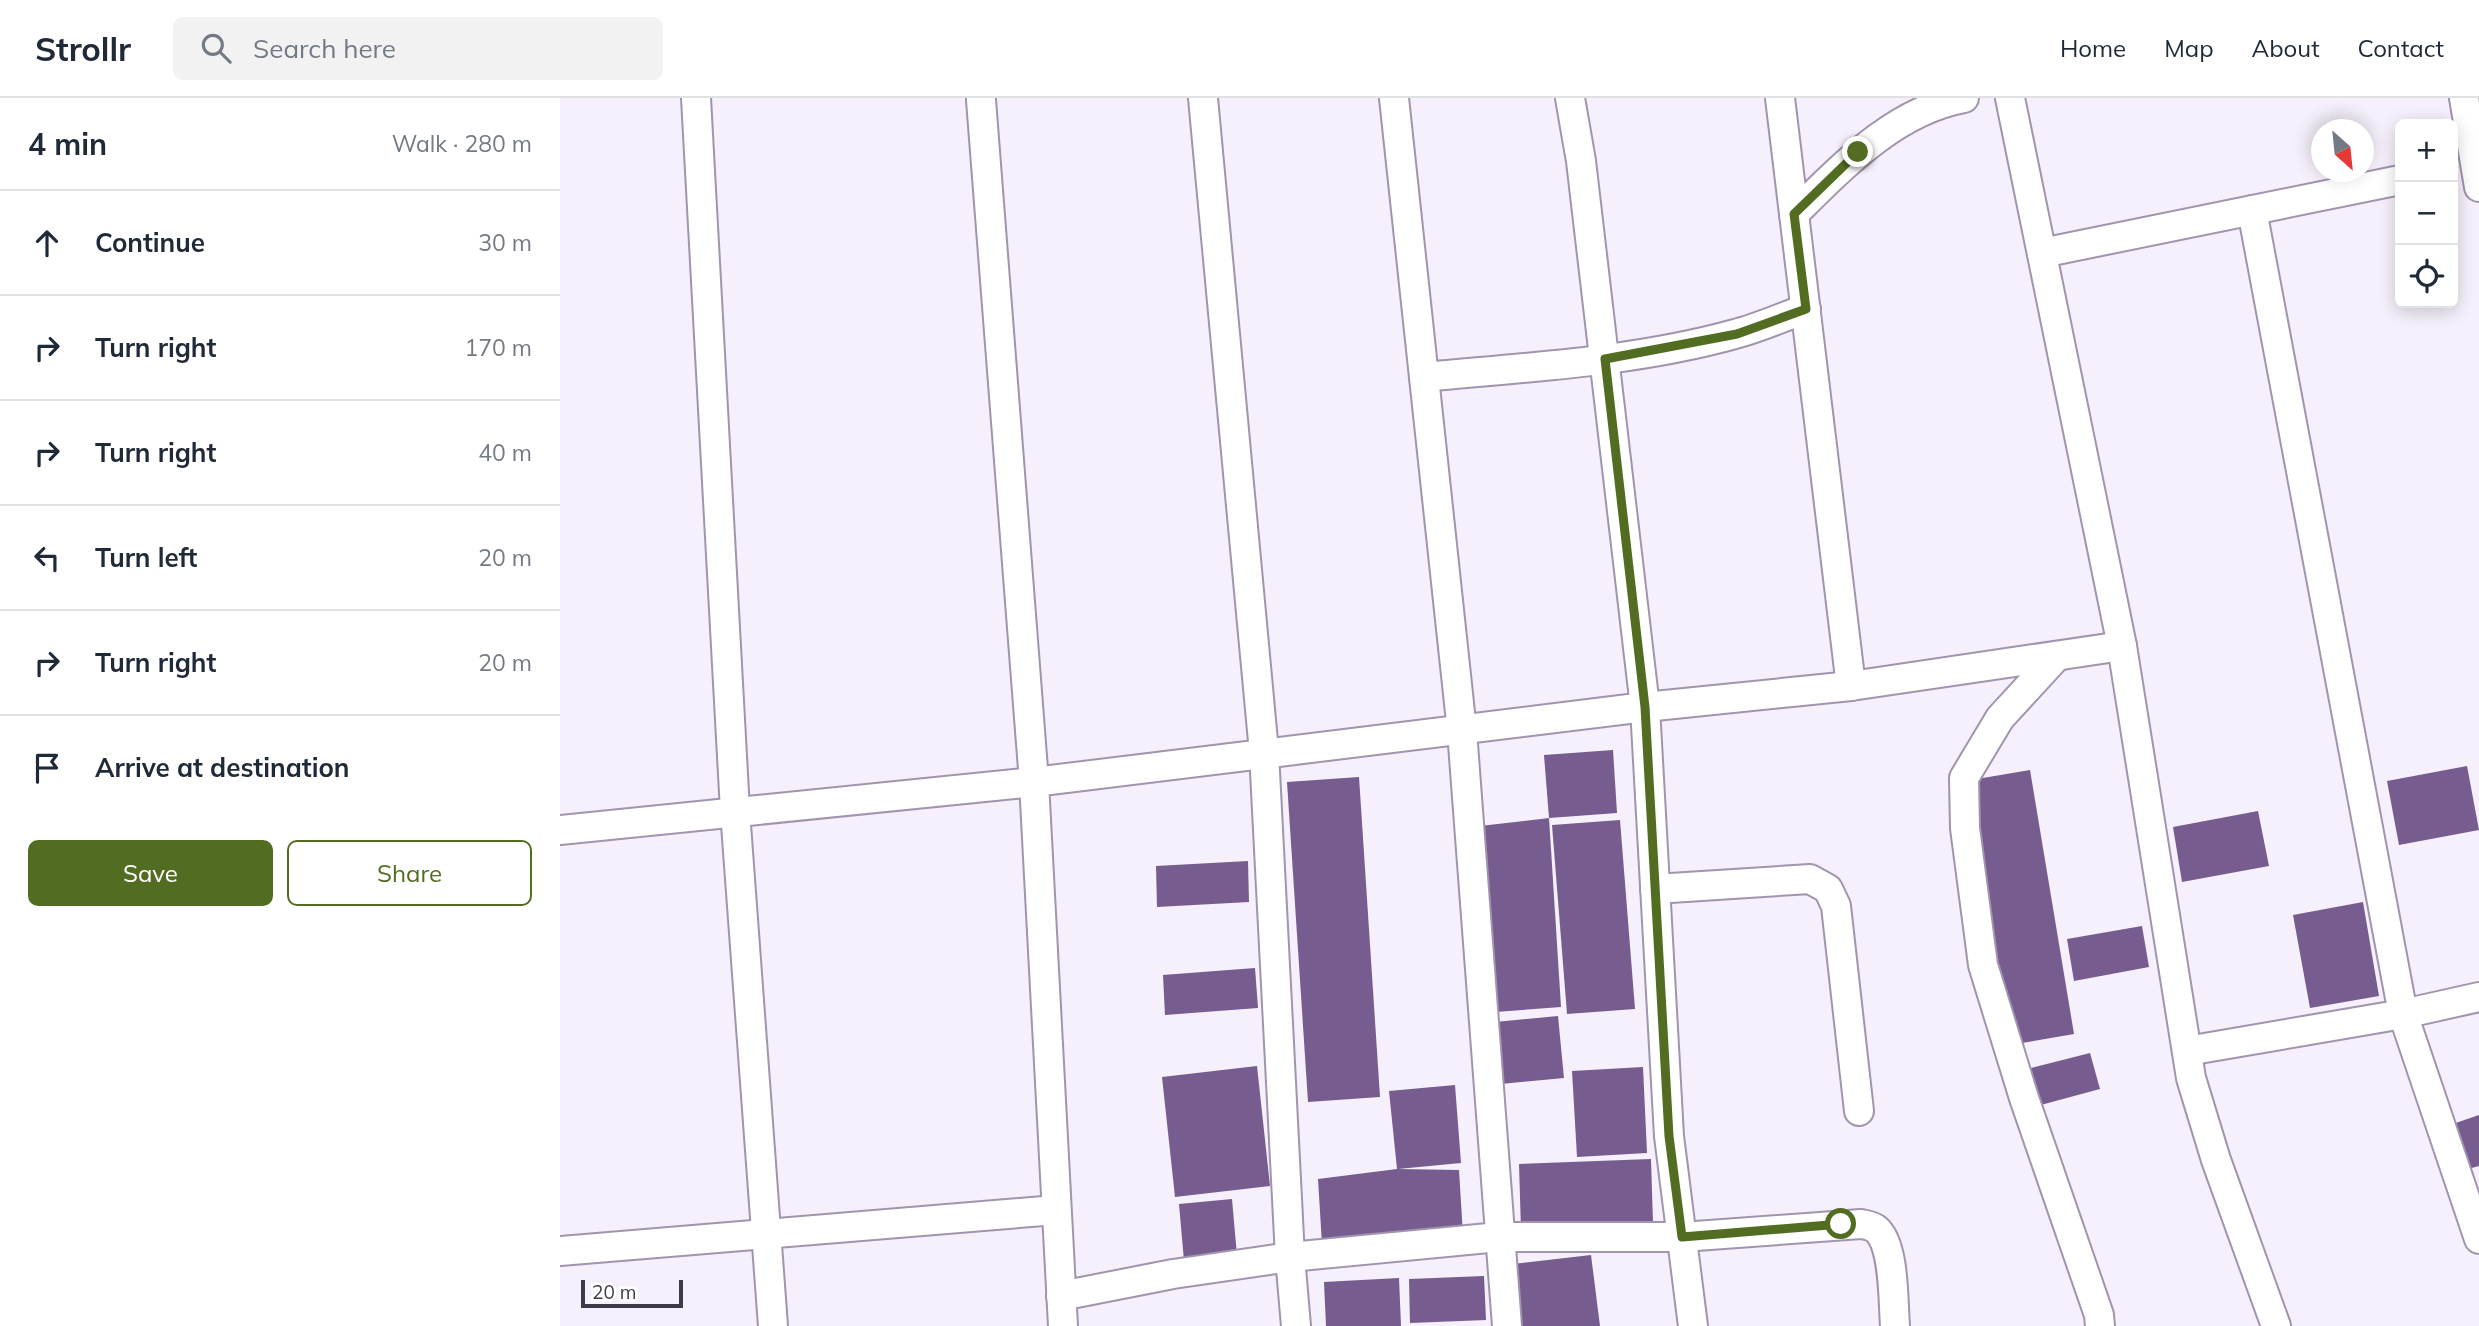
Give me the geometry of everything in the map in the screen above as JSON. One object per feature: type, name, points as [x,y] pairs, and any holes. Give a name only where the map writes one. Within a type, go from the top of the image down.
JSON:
[{"type":"street","points":[[696,98],[735,811],[773,1326]]},
{"type":"street","points":[[1203,98],[1264,752],[1290,1257],[1296,1326]]},
{"type":"street","points":[[1394,98],[1462,731],[1507,1326]]},
{"type":"street","points":[[1570,98],[1581,160],[1645,707],[1669,1136],[1693,1326]]},
{"type":"street","points":[[1780,98],[1851,686]]},
{"type":"street","points":[[1794,214],[1858,152],[1914,116],[1964,98]]},
{"type":"street","points":[[2011,98],[2122,646],[2191,1078],[2216,1160],[2276,1326]]},
{"type":"street","points":[[2465,98],[2471,171]]},
{"type":"street","points":[[981,100],[1034,782],[1063,1326]]},
{"type":"street","points":[[2042,253],[2395,181]]},
{"type":"street","points":[[2252,210],[2403,1014],[2479,1239]]},
{"type":"street","points":[[1424,377],[1605,359],[1737,334],[1806,309]]},
{"type":"street","points":[[560,830],[1034,782],[1645,707],[1851,686],[2122,646]]},
{"type":"street","points":[[2057,656],[2000,718],[1964,778],[1965,828],[1983,965],[2100,1326]]},
{"type":"street","points":[[1655,889],[1810,879],[1828,889],[1836,906],[1859,1111]]},
{"type":"street","points":[[2187,1051],[2403,1014],[2479,998]]},
{"type":"street","points":[[560,1251],[1056,1210]]},
{"type":"street","points":[[1061,1296],[1173,1274],[1290,1257],[1499,1237],[1682,1237],[1861,1224],[1875,1227],[1884,1239],[1888,1252],[1895,1326]]},
{"type":"building","points":[[1613,750],[1617,813],[1549,818],[1544,755]]},
{"type":"building","points":[[2467,766],[2479,830],[2399,845],[2387,781]]},
{"type":"building","points":[[2030,770],[2074,1034],[2016,1044],[1996,991],[1971,780]]},
{"type":"building","points":[[1359,777],[1380,1097],[1308,1102],[1287,782]]},
{"type":"building","points":[[2258,811],[2269,866],[2182,882],[2173,827]]},
{"type":"building","points":[[1549,818],[1561,1007],[1495,1012],[1480,826]]},
{"type":"building","points":[[1620,820],[1635,1009],[1567,1014],[1552,825]]},
{"type":"building","points":[[1248,861],[1249,902],[1157,907],[1156,866]]},
{"type":"building","points":[[2363,902],[2379,996],[2310,1008],[2293,915]]},
{"type":"building","points":[[2142,926],[2149,967],[2074,981],[2067,939]]},
{"type":"building","points":[[1255,968],[1258,1008],[1165,1015],[1163,975]]},
{"type":"building","points":[[1558,1016],[1564,1078],[1501,1084],[1495,1022]]},
{"type":"building","points":[[2090,1053],[2100,1089],[2037,1106],[2027,1069]]},
{"type":"building","points":[[1257,1066],[1270,1186],[1175,1197],[1162,1077]]},
{"type":"building","points":[[1643,1067],[1647,1153],[1577,1157],[1572,1071]]},
{"type":"building","points":[[1455,1085],[1461,1163],[1398,1169],[1459,1170],[1463,1235],[1322,1244],[1318,1179],[1397,1169],[1389,1091]]},
{"type":"building","points":[[2479,1115],[2479,1166],[2468,1169],[2450,1125]]},
{"type":"building","points":[[1651,1159],[1653,1224],[1521,1230],[1519,1164]]},
{"type":"building","points":[[1232,1199],[1237,1256],[1184,1261],[1179,1204]]},
{"type":"building","points":[[1591,1255],[1600,1326],[1520,1326],[1513,1264]]},
{"type":"building","points":[[1484,1276],[1486,1320],[1410,1323],[1409,1279]]},
{"type":"building","points":[[1399,1278],[1401,1326],[1326,1326],[1324,1282]]},
{"type":"route","points":[[1841,1224],[1682,1237],[1669,1136],[1645,707],[1605,359],[1737,334],[1806,309],[1794,214],[1858,152]]}]
